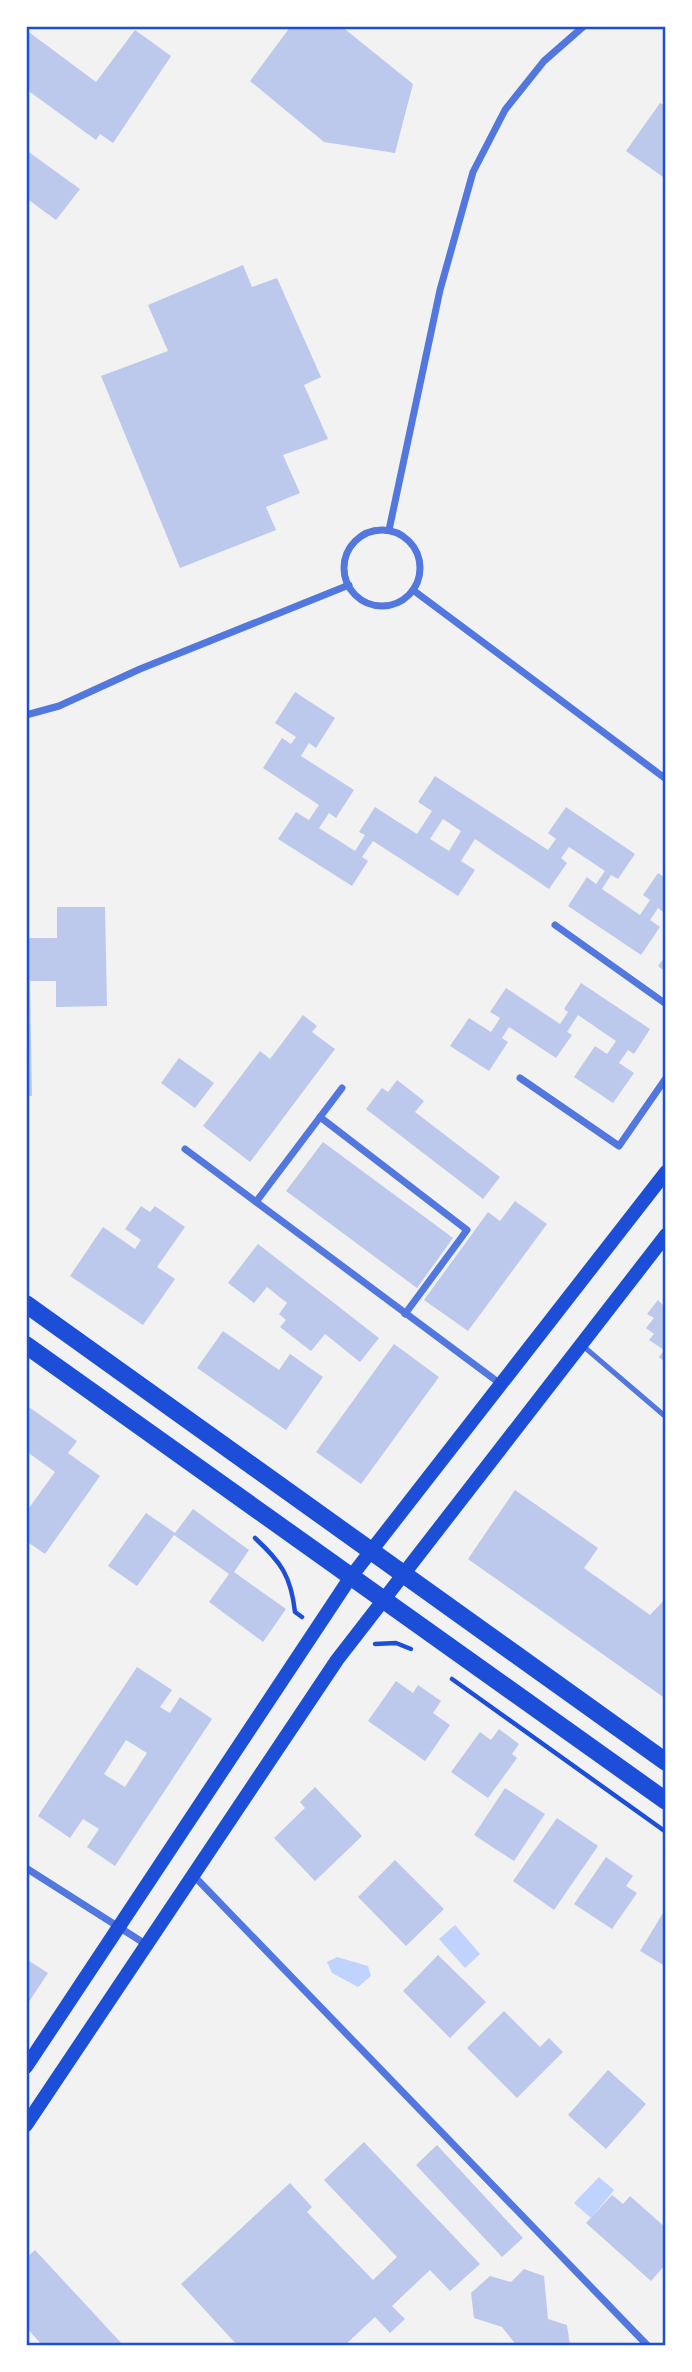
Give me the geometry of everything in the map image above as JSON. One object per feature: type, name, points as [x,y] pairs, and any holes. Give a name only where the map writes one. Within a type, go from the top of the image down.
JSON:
[{"type":"main road","points":[[26,2067],[351,1578],[666,1172]]},
{"type":"main road","points":[[26,2125],[337,1660],[403,1571],[666,1235]]},
{"type":"main road","points":[[26,1304],[374,1550],[666,1762]]},
{"type":"main road","points":[[26,1345],[666,1801]]},
{"type":"street","points":[[389,530],[440,290],[473,172],[505,110],[544,61],[584,26]]},
{"type":"street","points":[[389,530],[401,536],[417,554],[420,566],[413,590],[393,605],[380,607],[360,600],[349,585],[344,568],[347,551],[354,541],[364,534],[389,530]]},
{"type":"street","points":[[26,715],[59,706],[140,669],[349,585]]},
{"type":"street","points":[[413,590],[666,779]]},
{"type":"street","points":[[555,925],[666,1004]]},
{"type":"street","points":[[520,1078],[619,1146],[666,1078]]},
{"type":"street","points":[[256,1202],[342,1088]]},
{"type":"street","points":[[320,1117],[467,1230],[405,1314]]},
{"type":"street","points":[[185,1149],[502,1385]]},
{"type":"street","points":[[26,1868],[147,1946]]},
{"type":"street","points":[[194,1876],[648,2346]]},
{"type":"lane","points":[[581,1344],[666,1417]]},
{"type":"water","points":[[455,1925],[480,1954],[465,1968],[439,1939]]},
{"type":"water","points":[[337,1957],[368,1966],[371,1976],[358,1987],[332,1973],[327,1962]]},
{"type":"water","points":[[599,2177],[614,2190],[591,2218],[574,2203]]},
{"type":"building","points":[[291,26],[341,26],[413,84],[395,153],[324,142],[250,81]]},
{"type":"building","points":[[26,30],[96,82],[135,30],[171,56],[113,143],[100,134],[96,140],[26,89]]},
{"type":"building","points":[[660,103],[666,106],[666,179],[626,151]]},
{"type":"building","points":[[26,150],[80,189],[56,220],[26,198]]},
{"type":"building","points":[[243,265],[252,287],[277,278],[321,377],[304,385],[328,439],[283,455],[300,493],[266,507],[276,530],[180,568],[101,376],[168,351],[148,305]]},
{"type":"building","points":[[295,692],[335,718],[316,748],[309,743],[301,756],[354,790],[336,818],[329,813],[319,828],[355,851],[365,835],[359,832],[375,807],[417,834],[432,811],[418,802],[435,776],[548,850],[556,839],[548,833],[566,807],[635,854],[618,879],[611,875],[602,889],[640,915],[650,900],[643,895],[658,873],[666,878],[666,914],[658,908],[650,920],[660,927],[641,955],[568,906],[587,877],[596,884],[605,871],[569,847],[561,858],[567,863],[549,889],[475,839],[461,861],[475,870],[458,896],[373,841],[362,857],[368,861],[352,886],[278,839],[296,812],[309,820],[319,805],[263,768],[282,738],[291,744],[296,737],[275,723]],"holes":[[[443,819],[461,831],[449,851],[430,839]]]},
{"type":"building","points":[[57,907],[105,907],[107,1006],[56,1007],[56,981],[30,981],[32,1096],[26,1096],[26,938],[57,938]]},
{"type":"building","points":[[666,955],[666,972],[658,966]]},
{"type":"building","points":[[581,983],[650,1029],[634,1054],[628,1050],[619,1063],[634,1073],[613,1103],[574,1077],[595,1046],[607,1054],[616,1041],[578,1015],[567,1032],[572,1035],[556,1058],[509,1027],[502,1038],[508,1042],[489,1071],[450,1046],[469,1018],[491,1032],[500,1018],[490,1012],[506,988],[560,1024],[568,1012],[564,1009]]},
{"type":"building","points":[[303,1015],[317,1026],[312,1032],[335,1049],[250,1162],[203,1126],[260,1051],[270,1059]]},
{"type":"building","points":[[179,1058],[214,1083],[195,1108],[161,1083]]},
{"type":"building","points":[[397,1080],[424,1101],[415,1112],[500,1177],[483,1199],[366,1109],[382,1088],[388,1092]]},
{"type":"building","points":[[323,1142],[453,1238],[417,1288],[286,1191]]},
{"type":"building","points":[[515,1201],[547,1224],[468,1331],[424,1300],[488,1212],[500,1221]]},
{"type":"building","points":[[141,1206],[150,1212],[155,1206],[185,1227],[157,1267],[175,1279],[143,1325],[70,1276],[103,1227],[135,1249],[141,1240],[125,1229]]},
{"type":"building","points":[[258,1244],[379,1338],[360,1362],[325,1334],[311,1351],[280,1327],[286,1320],[279,1314],[287,1303],[267,1287],[254,1303],[228,1283]]},
{"type":"building","points":[[658,1300],[663,1305],[666,1301],[666,1363],[659,1357],[664,1350],[649,1340],[654,1334],[646,1328],[654,1318],[647,1314]]},
{"type":"building","points":[[223,1331],[279,1370],[290,1354],[323,1377],[286,1430],[197,1368]]},
{"type":"building","points":[[394,1344],[439,1377],[361,1484],[316,1452]]},
{"type":"building","points":[[26,1405],[77,1441],[68,1453],[100,1476],[45,1554],[26,1541],[26,1512],[55,1472],[26,1451]]},
{"type":"building","points":[[515,1490],[598,1548],[584,1568],[650,1615],[666,1598],[666,1699],[468,1559]]},
{"type":"building","points":[[193,1509],[249,1550],[234,1572],[286,1609],[263,1642],[209,1602],[229,1574],[174,1535],[137,1586],[108,1566],[146,1513],[175,1533]]},
{"type":"building","points":[[137,1667],[172,1690],[160,1707],[170,1713],[180,1697],[212,1719],[115,1866],[87,1847],[99,1829],[83,1819],[70,1838],[38,1816]],"holes":[[[126,1740],[147,1753],[125,1787],[104,1774]]]},
{"type":"building","points":[[396,1681],[413,1693],[418,1685],[441,1701],[433,1713],[450,1725],[425,1761],[368,1721]]},
{"type":"building","points":[[499,1729],[519,1744],[512,1754],[517,1758],[488,1798],[451,1772],[480,1732],[491,1740]]},
{"type":"building","points":[[315,1787],[362,1836],[315,1881],[274,1838],[305,1808],[300,1802]]},
{"type":"building","points":[[505,1788],[545,1814],[514,1861],[474,1835]]},
{"type":"building","points":[[557,1818],[598,1846],[554,1910],[513,1881]]},
{"type":"building","points":[[606,1857],[633,1876],[626,1886],[637,1893],[612,1929],[574,1904]]},
{"type":"building","points":[[395,1860],[444,1909],[406,1946],[358,1897]]},
{"type":"building","points":[[666,1908],[666,1964],[665,1966],[640,1951]]},
{"type":"building","points":[[438,1955],[486,2002],[450,2038],[403,1991]]},
{"type":"building","points":[[26,1959],[48,1973],[26,2006]]},
{"type":"building","points":[[504,2011],[540,2047],[549,2038],[563,2052],[517,2098],[467,2048]]},
{"type":"building","points":[[608,2070],[646,2104],[606,2149],[568,2115]]},
{"type":"building","points":[[364,2142],[480,2264],[450,2291],[430,2270],[392,2306],[405,2319],[390,2333],[375,2317],[344,2346],[238,2346],[181,2284],[290,2183],[312,2207],[307,2212],[373,2280],[397,2257],[324,2180]]},
{"type":"building","points":[[437,2145],[523,2238],[502,2257],[416,2165]]},
{"type":"building","points":[[612,2195],[623,2204],[630,2196],[666,2228],[666,2264],[651,2281],[586,2223]]},
{"type":"building","points":[[35,2250],[124,2346],[43,2346],[26,2327],[26,2258]]},
{"type":"building","points":[[524,2269],[544,2276],[548,2319],[567,2325],[570,2346],[517,2346],[502,2327],[474,2318],[471,2293],[490,2276],[511,2282]]}]
